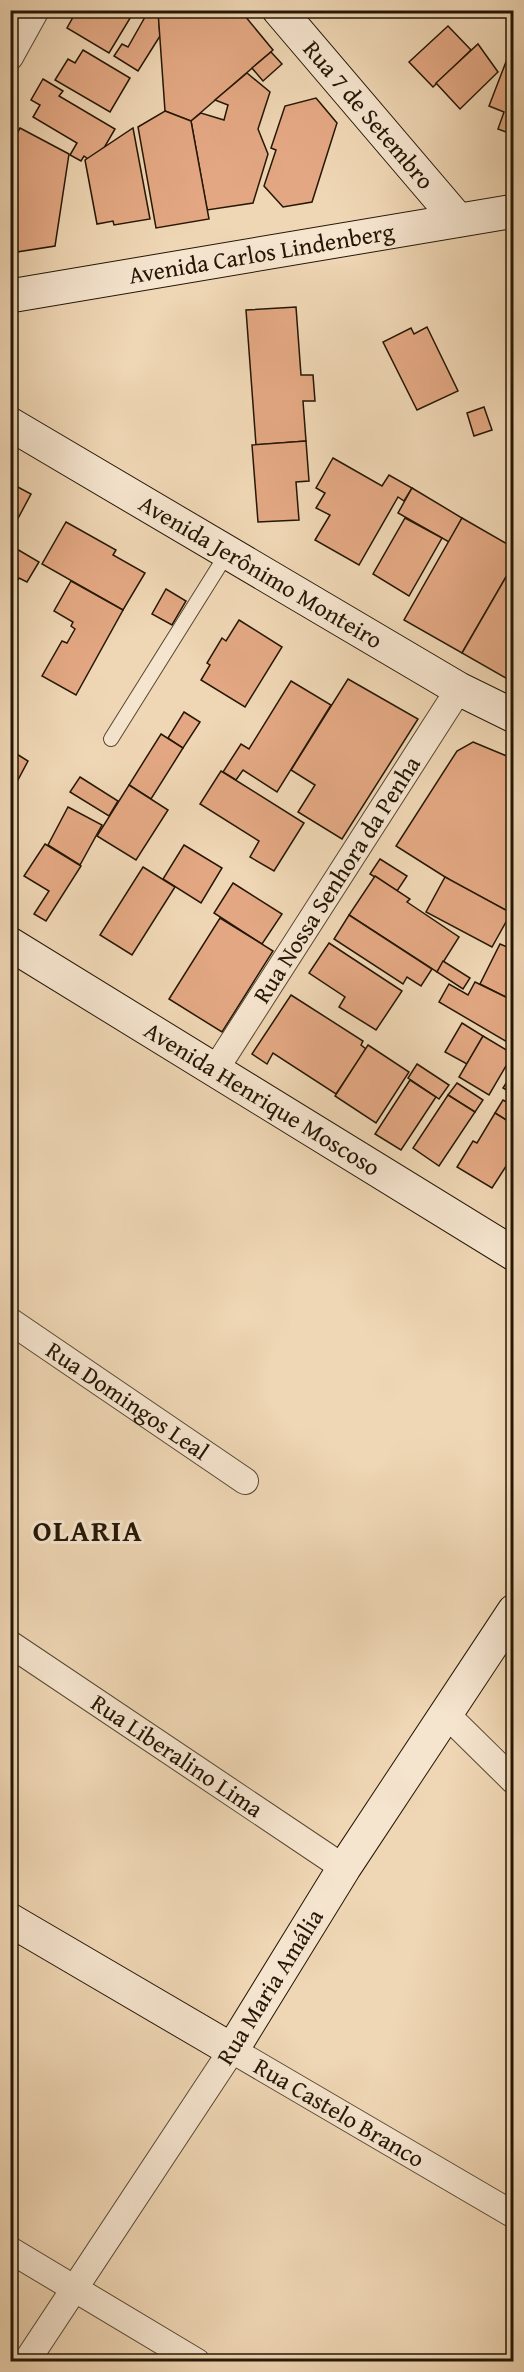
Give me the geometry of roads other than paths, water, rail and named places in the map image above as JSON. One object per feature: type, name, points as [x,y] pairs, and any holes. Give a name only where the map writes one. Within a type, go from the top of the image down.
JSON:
[{"type":"street","points":[[10,57],[36,10]]},
{"type":"street","name":"Rua 7 de Setembro","points":[[279,10],[458,220]]},
{"type":"street","name":"Avenida Carlos Lindenberg","points":[[10,296],[513,211]]},
{"type":"street","name":"Avenida Jerônimo Monteiro","points":[[10,424],[459,689],[513,716]]},
{"type":"street","name":"Rua Nossa Senhora da Penha","points":[[214,1070],[459,689]]},
{"type":"street","name":"Avenida Henrique Moscoso","points":[[10,944],[513,1254]]},
{"type":"street","name":"Rua Domingos Leal","points":[[10,1321],[245,1481]]},
{"type":"street","name":"Rua Maria Amália","points":[[26,2361],[232,2050],[344,1868],[513,1611]]},
{"type":"street","name":"Rua Liberalino Lima","points":[[10,1644],[344,1868]]},
{"type":"street","points":[[446,1714],[513,1781]]},
{"type":"street","name":"Rua Castelo Branco","points":[[10,1920],[513,2215]]},
{"type":"street","points":[[10,2250],[197,2361]]},
{"type":"lane","points":[[111,739],[228,552]]},
{"type":"district","name":"OLARIA","points":[[88,1531]]}]
